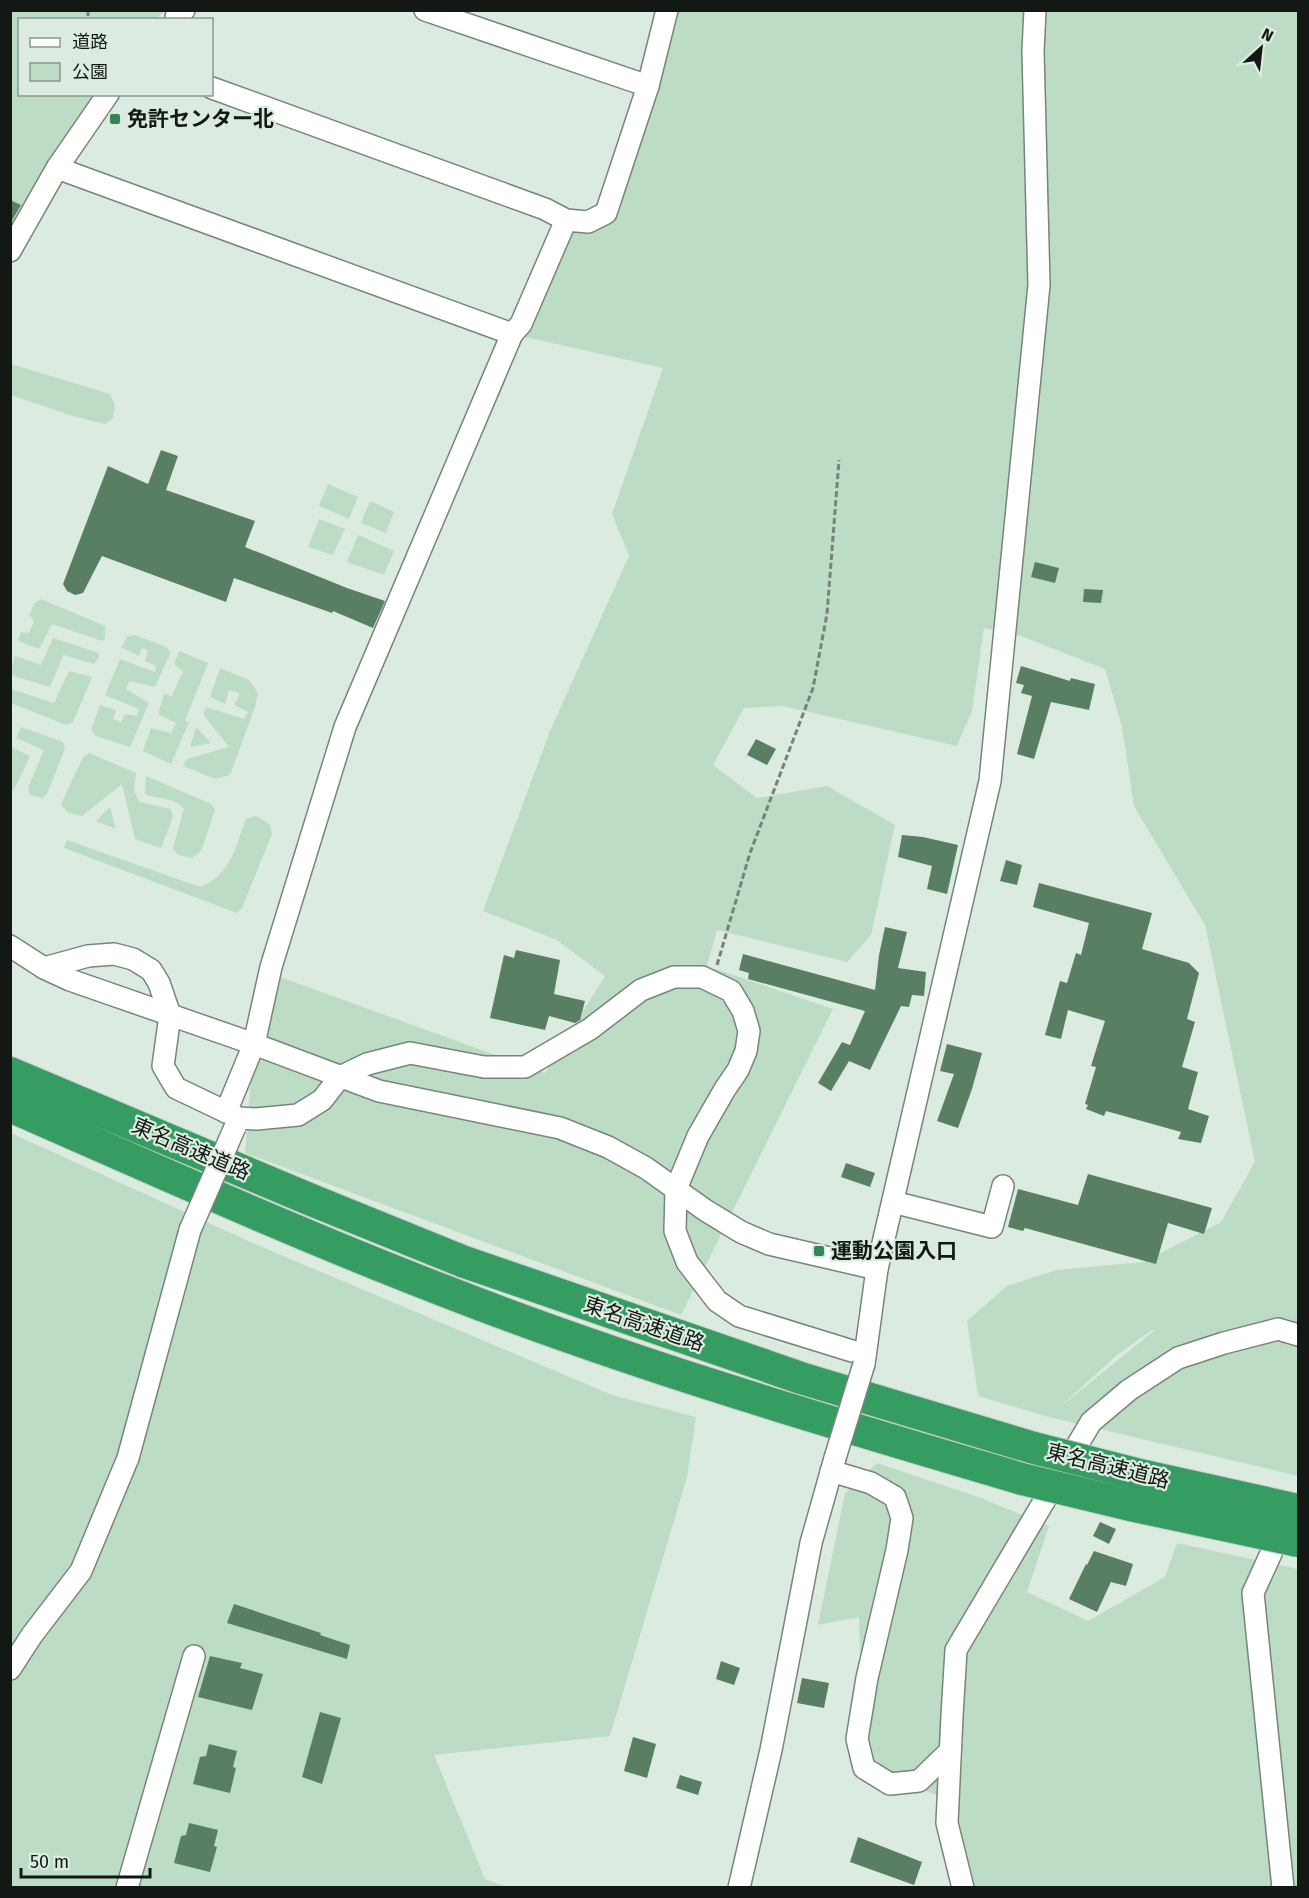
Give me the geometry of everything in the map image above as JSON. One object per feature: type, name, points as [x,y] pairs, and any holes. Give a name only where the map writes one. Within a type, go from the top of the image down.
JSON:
[{"type":"highway","name":"東名高速道路","points":[[10,1073],[462,1261],[804,1379],[1034,1448],[1299,1510]]},
{"type":"highway","name":"東名高速道路","points":[[10,1106],[282,1225],[450,1294],[614,1353],[796,1413],[1022,1479],[1299,1541]]},
{"type":"street","points":[[425,10],[648,86]]},
{"type":"street","points":[[213,88],[545,209],[566,220],[588,222],[606,213],[648,86],[668,10]]},
{"type":"street","points":[[739,1887],[771,1750],[811,1543],[864,1359],[877,1269],[990,781],[1039,285],[1033,51],[1035,10]]},
{"type":"street","points":[[10,251],[57,168],[107,96]]},
{"type":"street","points":[[57,168],[512,334]]},
{"type":"street","points":[[10,1669],[32,1635],[81,1571],[124,1468],[190,1230],[233,1119],[254,1044],[271,967],[345,727],[512,334],[521,324],[566,220]]},
{"type":"street","points":[[10,946],[44,968],[70,980],[254,1044],[379,1091],[560,1128],[608,1147],[645,1168],[741,1232],[769,1244],[877,1269]]},
{"type":"street","points":[[44,968],[88,956],[114,954],[133,959],[151,970],[159,983],[170,1015],[163,1066],[176,1088],[233,1119],[298,1115],[321,1100],[340,1077],[367,1064],[410,1053],[484,1067],[525,1067],[590,1029],[641,990],[674,977],[702,977],[731,991],[743,1011],[749,1031],[746,1051],[738,1070],[698,1136],[676,1189],[675,1231],[687,1262],[717,1301],[739,1316],[864,1359]]},
{"type":"street","points":[[893,1202],[992,1227],[1003,1186]]},
{"type":"street","points":[[963,1887],[947,1823],[956,1650],[1091,1422],[1129,1390],[1179,1358],[1278,1329],[1299,1335]]},
{"type":"street","points":[[833,1465],[895,1497],[902,1518],[897,1550],[867,1677],[857,1739],[864,1768],[891,1784],[919,1781],[950,1751]]},
{"type":"street","points":[[1283,1887],[1253,1593],[1287,1518],[1299,1505]]},
{"type":"street","points":[[127,1887],[194,1656]]},
{"type":"path","points":[[712,982],[750,853],[813,688],[827,614],[839,460]]},
{"type":"green space","points":[[11,11],[164,11],[158,18],[18,18],[18,96],[105,96],[11,256]]},
{"type":"green space","points":[[673,11],[1298,11],[1298,1476],[1049,1417],[978,1396],[967,1321],[1007,1286],[1057,1270],[1143,1262],[1221,1222],[1255,1162],[1205,925],[1134,806],[1122,727],[1105,669],[1021,636],[984,628],[972,711],[957,746],[783,706],[744,708],[713,765],[757,798],[827,786],[895,825],[871,935],[847,962],[717,930],[707,966],[833,1009],[681,1315],[245,1153],[254,1044],[272,974],[545,1073],[605,976],[557,940],[483,911],[550,731],[629,556],[612,514],[663,368],[512,334],[556,240],[606,213]],"holes":[[[1155,1330],[1060,1407],[1117,1355]]]},
{"type":"green space","points":[[11,364],[110,394],[115,405],[113,418],[105,424],[76,417],[11,395]]},
{"type":"green space","points":[[328,484],[358,497],[349,519],[319,506]]},
{"type":"green space","points":[[370,501],[394,512],[386,533],[361,523]]},
{"type":"green space","points":[[319,519],[345,529],[333,555],[308,547]]},
{"type":"green space","points":[[358,535],[394,551],[384,575],[347,562]]},
{"type":"green space","points":[[41,599],[105,626],[105,639],[102,641],[52,624],[39,649],[18,641],[21,632],[29,633],[34,621],[29,614],[35,603]]},
{"type":"green space","points":[[135,635],[166,647],[171,652],[155,687],[129,681],[126,689],[149,703],[130,747],[96,736],[91,730],[100,705],[116,710],[113,719],[121,722],[125,714],[137,716],[139,709],[105,695],[120,659],[155,672],[156,666],[145,661],[148,650],[142,648],[139,656],[121,647],[128,636]]},
{"type":"green space","points":[[53,638],[99,653],[99,657],[94,664],[63,655],[50,687],[14,676],[11,672],[15,656],[41,665]]},
{"type":"green space","points":[[179,651],[208,663],[185,721],[189,722],[171,764],[143,751],[151,728],[171,733],[176,723],[158,714],[164,694],[172,696],[183,671],[174,664]]},
{"type":"green space","points":[[220,668],[249,680],[258,693],[230,775],[215,779],[183,766],[187,759],[229,747],[203,714],[206,707],[244,719],[248,712],[234,705],[240,693],[229,690],[225,704],[210,697]]},
{"type":"green space","points":[[69,671],[92,677],[73,722],[66,725],[11,703],[11,689],[54,703]]},
{"type":"green space","points":[[21,727],[63,742],[65,748],[48,792],[43,798],[30,795],[28,788],[44,750],[16,738]]},
{"type":"green space","points":[[196,727],[211,743],[190,747]]},
{"type":"green space","points":[[11,747],[30,756],[14,790],[11,789]]},
{"type":"green space","points":[[89,753],[136,773],[134,790],[139,802],[171,809],[173,817],[161,848],[135,839],[122,784],[82,816],[67,812],[61,804],[83,757]]},
{"type":"green space","points":[[146,776],[211,804],[215,810],[201,851],[192,858],[178,855],[173,849],[184,808],[170,800],[145,794]]},
{"type":"green space","points":[[110,807],[116,829],[96,821]]},
{"type":"green space","points":[[256,816],[270,824],[272,834],[242,908],[237,913],[64,848],[67,840],[200,887],[211,882],[225,868],[235,850],[246,819]]},
{"type":"green space","points":[[11,1133],[255,1244],[612,1395],[696,1417],[687,1477],[610,1736],[434,1755],[485,1879],[507,1887],[11,1888]]},
{"type":"green space","points":[[877,1463],[981,1498],[1049,1526],[1027,1592],[1088,1621],[1165,1577],[1177,1543],[1298,1569],[1298,1887],[963,1887],[948,1799],[864,1768],[859,1617],[818,1625],[845,1493]]},
{"type":"building","points":[[10,200],[21,205],[10,224]]},
{"type":"building","points":[[161,450],[178,456],[166,490],[255,521],[245,547],[385,601],[373,628],[333,611],[332,613],[234,578],[226,602],[102,556],[83,593],[75,595],[67,591],[63,584],[108,466],[148,484]]},
{"type":"building","points":[[1035,562],[1059,568],[1055,583],[1031,577]]},
{"type":"building","points":[[1084,589],[1103,590],[1101,603],[1083,602]]},
{"type":"building","points":[[1021,666],[1070,681],[1071,678],[1095,684],[1089,710],[1051,702],[1034,759],[1017,754],[1032,696],[1021,693],[1024,685],[1016,683]]},
{"type":"building","points":[[756,739],[776,749],[767,765],[747,755]]},
{"type":"building","points":[[902,835],[958,845],[947,894],[927,889],[932,866],[898,857]]},
{"type":"building","points":[[1006,860],[1022,865],[1017,885],[1000,881]]},
{"type":"building","points":[[1039,883],[1152,913],[1142,949],[1189,963],[1199,973],[1187,1019],[1195,1022],[1182,1067],[1198,1072],[1188,1109],[1209,1116],[1201,1143],[1178,1139],[1181,1132],[1106,1111],[1104,1116],[1086,1109],[1088,1105],[1085,1104],[1096,1067],[1091,1066],[1105,1021],[1068,1010],[1061,1039],[1045,1035],[1060,981],[1067,983],[1076,953],[1081,955],[1089,923],[1033,907]]},
{"type":"building","points":[[885,927],[907,932],[898,968],[926,972],[924,996],[912,995],[909,1007],[901,1006],[870,1070],[849,1061],[831,1091],[818,1083],[842,1042],[850,1045],[865,1011],[748,979],[749,973],[739,970],[743,954],[875,990]]},
{"type":"building","points":[[516,950],[560,960],[554,994],[585,1001],[580,1020],[575,1023],[549,1016],[545,1030],[490,1018],[504,955],[514,958]]},
{"type":"building","points":[[947,1044],[982,1053],[958,1128],[937,1121],[954,1074],[940,1071]]},
{"type":"building","points":[[846,1163],[875,1173],[870,1187],[841,1177]]},
{"type":"building","points":[[1088,1174],[1212,1208],[1204,1234],[1168,1223],[1156,1264],[1025,1228],[1023,1231],[1008,1227],[1018,1189],[1078,1205]]},
{"type":"building","points":[[1100,1522],[1116,1529],[1109,1544],[1093,1536]]},
{"type":"building","points":[[1094,1551],[1133,1564],[1126,1586],[1111,1582],[1097,1612],[1069,1599]]},
{"type":"building","points":[[234,1604],[350,1645],[347,1659],[227,1623]]},
{"type":"building","points":[[210,1656],[242,1663],[240,1668],[263,1674],[252,1710],[198,1697]]},
{"type":"building","points":[[721,1661],[740,1668],[734,1685],[716,1679]]},
{"type":"building","points":[[802,1678],[829,1683],[824,1708],[797,1703]]},
{"type":"building","points":[[320,1712],[341,1718],[322,1784],[302,1777]]},
{"type":"building","points":[[633,1737],[656,1744],[647,1778],[624,1771]]},
{"type":"building","points":[[209,1744],[237,1751],[233,1767],[236,1768],[230,1793],[193,1784],[200,1757],[206,1756]]},
{"type":"building","points":[[680,1775],[702,1782],[698,1795],[676,1788]]},
{"type":"building","points":[[189,1823],[218,1830],[214,1846],[217,1847],[210,1872],[174,1863],[181,1836],[186,1835]]},
{"type":"building","points":[[858,1837],[922,1862],[914,1885],[850,1862]]},
{"type":"place","name":"免許センター北","points":[[115,119]]},
{"type":"place","name":"運動公園入口","points":[[819,1251]]}]
